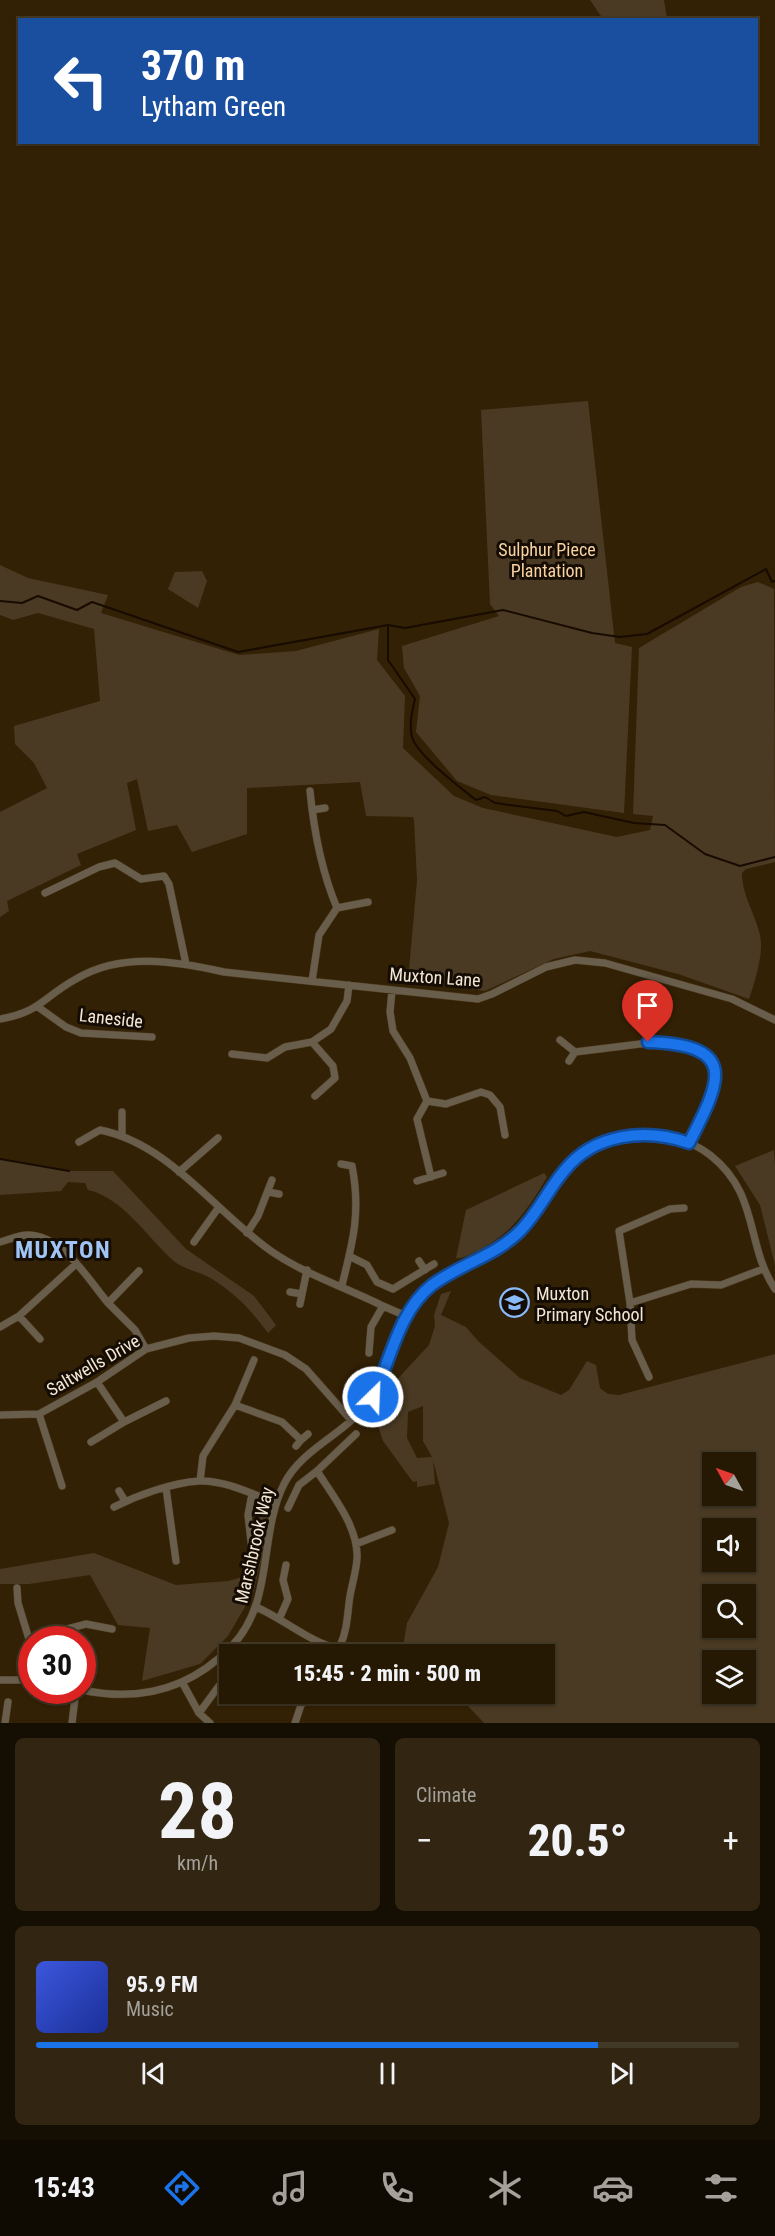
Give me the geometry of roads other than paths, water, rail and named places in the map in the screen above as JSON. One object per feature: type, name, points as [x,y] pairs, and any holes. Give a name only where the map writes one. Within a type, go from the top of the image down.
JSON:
[{"type":"street","points":[[310,791],[321,863],[337,908]]},
{"type":"street","points":[[312,810],[325,808]]},
{"type":"street","points":[[45,893],[99,867],[115,863],[141,879],[164,876],[170,884],[186,964]]},
{"type":"street","points":[[312,981],[319,935],[337,908],[368,902]]},
{"type":"street","name":"Muxton Lane","points":[[0,1019],[28,1013],[75,979],[111,963],[186,964],[224,972],[478,999],[546,967],[575,960],[605,963],[732,999],[775,1020]]},
{"type":"street","points":[[232,1054],[244,1058],[267,1058],[285,1047],[312,1042],[331,1029],[347,1001],[349,985]]},
{"type":"street","points":[[392,990],[390,1012],[393,1031],[410,1058],[427,1101]]},
{"type":"street","points":[[648,1042],[655,1001]]},
{"type":"street","name":"Laneside","points":[[38,1007],[66,1027],[81,1033],[152,1036]]},
{"type":"street","points":[[560,1040],[575,1052],[648,1042],[692,1047],[706,1054],[715,1064],[716,1075],[709,1105],[689,1143]]},
{"type":"street","points":[[312,1042],[333,1066],[335,1078],[315,1096]]},
{"type":"street","points":[[569,1061],[575,1052]]},
{"type":"street","points":[[427,1101],[446,1104],[481,1092],[490,1095],[500,1107],[505,1135]]},
{"type":"street","points":[[427,1101],[417,1119],[431,1177]]},
{"type":"street","points":[[122,1112],[122,1135]]},
{"type":"street","points":[[79,1142],[100,1130],[122,1135],[149,1148],[247,1233],[273,1252],[406,1316]]},
{"type":"street","name":"Marshbrook Way","points":[[96,1693],[129,1696],[163,1691],[206,1670],[234,1645],[256,1607],[263,1583],[276,1503],[285,1481],[298,1465],[351,1420],[373,1397],[406,1316],[417,1300],[432,1286],[517,1233],[565,1169],[581,1155],[618,1137],[635,1134],[669,1137],[689,1143],[721,1165],[738,1187],[749,1210],[763,1269],[775,1289]]},
{"type":"street","points":[[179,1172],[218,1138]]},
{"type":"street","points":[[341,1164],[354,1163],[358,1208],[342,1285]]},
{"type":"street","points":[[417,1181],[443,1173]]},
{"type":"street","points":[[247,1233],[272,1180]]},
{"type":"street","points":[[268,1192],[279,1194]]},
{"type":"street","points":[[194,1242],[219,1208]]},
{"type":"street","points":[[649,1377],[632,1340],[630,1303],[619,1231],[670,1209],[684,1208]]},
{"type":"street","points":[[0,1242],[26,1234],[45,1239],[61,1248],[108,1303],[135,1330],[146,1349]]},
{"type":"street","points":[[349,1256],[366,1265],[377,1282],[393,1289],[434,1264]]},
{"type":"street","points":[[419,1261],[426,1270]]},
{"type":"street","points":[[0,1327],[19,1316],[76,1264]]},
{"type":"street","points":[[630,1303],[691,1284],[721,1285],[763,1269]]},
{"type":"street","points":[[300,1304],[308,1270]]},
{"type":"street","points":[[108,1303],[139,1271]]},
{"type":"street","points":[[290,1292],[302,1294]]},
{"type":"street","points":[[369,1353],[371,1326],[383,1306]]},
{"type":"street","points":[[19,1316],[40,1339]]},
{"type":"street","name":"Saltwells Drive","points":[[0,1415],[39,1414],[97,1382],[146,1349],[189,1338],[214,1336],[254,1342],[285,1355],[306,1369],[351,1420]]},
{"type":"street","points":[[200,1481],[203,1456],[235,1405],[254,1359]]},
{"type":"street","points":[[97,1382],[124,1422]]},
{"type":"street","points":[[96,1443],[124,1422],[166,1401]]},
{"type":"street","points":[[235,1405],[282,1422],[299,1443],[308,1434]]},
{"type":"street","points":[[39,1414],[62,1486]]},
{"type":"street","points":[[288,1508],[299,1485],[356,1434]]},
{"type":"street","points":[[256,1607],[279,1617],[324,1644],[340,1646],[348,1626],[349,1602],[357,1557],[356,1544],[349,1526],[317,1471]]},
{"type":"street","points":[[114,1507],[125,1501],[166,1488],[200,1481],[252,1494],[276,1503]]},
{"type":"street","points":[[166,1488],[176,1561]]},
{"type":"street","points":[[119,1491],[125,1501]]},
{"type":"street","points":[[252,1494],[248,1515],[252,1550]]},
{"type":"street","points":[[356,1544],[392,1530]]},
{"type":"street","points":[[384,1534],[388,1541]]},
{"type":"street","points":[[279,1617],[288,1599],[283,1580],[286,1565]]},
{"type":"street","points":[[17,1588],[25,1626]]},
{"type":"street","points":[[7,1597],[17,1596]]},
{"type":"street","points":[[78,1626],[86,1624],[112,1629]]},
{"type":"street","points":[[0,1680],[18,1679]]},
{"type":"street","points":[[182,1682],[199,1713],[210,1723]]},
{"type":"street","points":[[199,1713],[219,1686]]},
{"type":"street","points":[[4,1723],[8,1702]]},
{"type":"street","points":[[72,1723],[74,1704]]},
{"type":"street","points":[[295,1723],[303,1704]]},
{"type":"waterway","points":[[388,625],[405,628],[503,610],[592,633],[620,637],[647,634],[766,569],[772,582],[775,581]]},
{"type":"waterway","points":[[0,601],[22,603],[38,596],[77,610],[92,602],[238,652],[388,625],[388,660],[415,699],[412,713],[412,737],[422,753],[440,771],[476,800],[485,797],[495,803],[557,811],[566,816],[584,812],[634,823],[665,825],[705,854],[740,866],[775,857]]},
{"type":"waterway","points":[[0,1159],[69,1171]]},
{"type":"place","name":"Muxton Primary School","points":[[515,1303]]},
{"type":"district","name":"MUXTON","points":[[63,1250]]},
{"type":"park label","name":"Sulphur Piece Plantation","points":[[547,559]]}]
